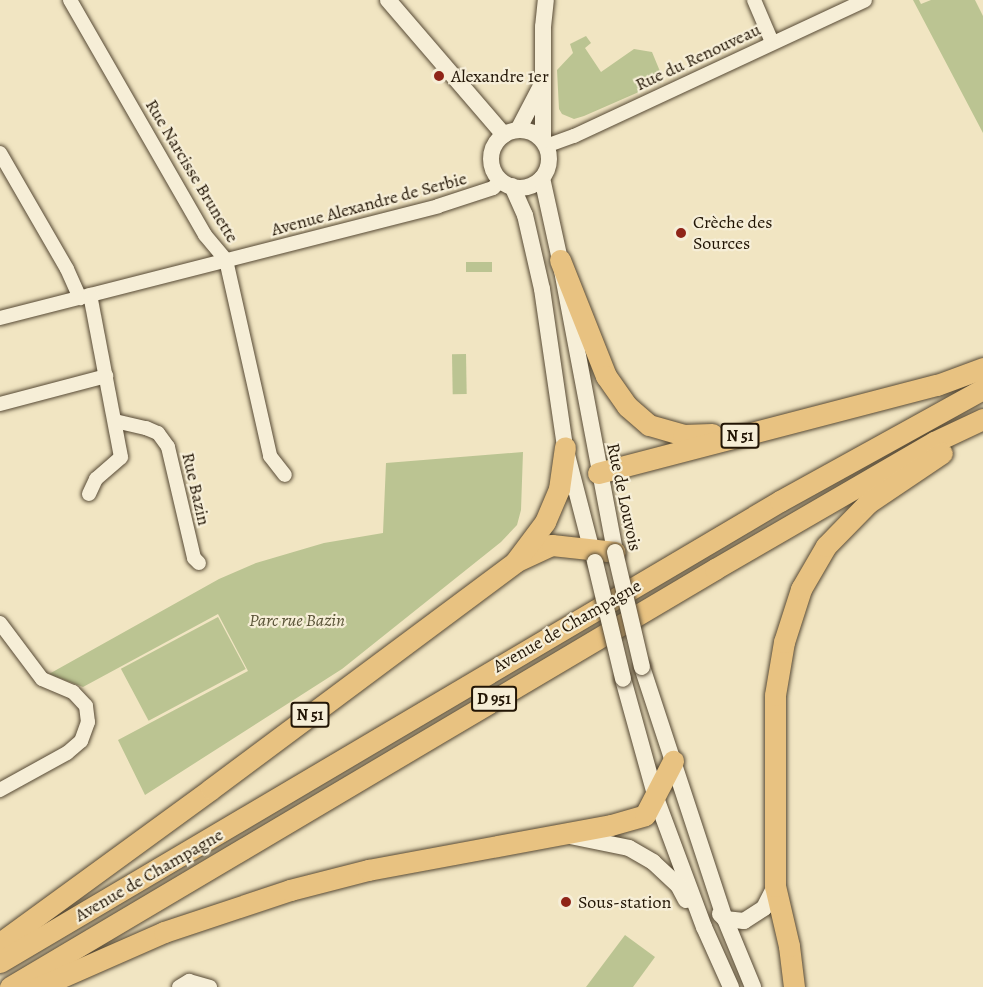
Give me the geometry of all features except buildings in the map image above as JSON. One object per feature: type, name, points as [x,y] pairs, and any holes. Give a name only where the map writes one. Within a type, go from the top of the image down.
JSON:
[{"type":"main road","name":"N 51","points":[[560,260],[606,376],[627,406],[649,425],[683,435],[758,431]]},
{"type":"main road","name":"N 51","points":[[598,473],[937,385],[983,368]]},
{"type":"main road","name":"Avenue de Champagne","points":[[0,962],[770,507],[983,389]]},
{"type":"main road","name":"Avenue de Champagne","points":[[10,987],[725,563],[934,442],[983,419]]},
{"type":"main road","points":[[794,987],[789,946],[775,886],[775,695],[784,642],[801,589],[826,546],[868,502],[983,429]]},
{"type":"main road","name":"N 51","points":[[515,562],[545,522],[560,489],[565,447]]},
{"type":"main road","name":"N 51","points":[[0,943],[202,796],[515,562],[552,545],[593,555],[615,552]]},
{"type":"main road","points":[[39,987],[164,932],[291,890],[389,865],[560,834],[645,815],[656,798],[673,761]]},
{"type":"street","name":"Rue Narcisse Brunette","points":[[70,0],[205,235],[226,260],[270,456],[285,475]]},
{"type":"street","points":[[388,0],[511,132],[532,132],[544,143]]},
{"type":"street","points":[[506,183],[528,186],[542,178],[549,163],[544,143],[543,27],[546,0]]},
{"type":"street","points":[[754,0],[772,42]]},
{"type":"street","name":"Rue du Renouveau","points":[[544,143],[574,136],[865,0]]},
{"type":"street","points":[[544,79],[511,132],[494,146],[491,160],[525,215],[542,289],[565,447],[623,679],[656,798],[730,987]]},
{"type":"street","points":[[0,153],[85,296],[106,376],[121,457],[96,479],[89,494]]},
{"type":"street","name":"Rue de Louvois","points":[[542,178],[560,260],[598,473],[642,667],[725,919],[753,987]]},
{"type":"street","name":"Avenue Alexandre de Serbie","points":[[0,318],[438,206],[506,183]]},
{"type":"street","points":[[0,404],[106,376]]},
{"type":"street","name":"Rue Bazin","points":[[115,421],[158,433],[168,447],[194,558],[199,563]]},
{"type":"street","points":[[580,508],[598,473]]},
{"type":"street","points":[[0,623],[42,679],[73,692],[86,706],[88,722],[81,741],[67,753],[0,790]]},
{"type":"street","points":[[560,834],[629,848],[652,862],[678,885],[730,987]]},
{"type":"street","points":[[679,861],[703,898],[725,919],[744,921],[764,908],[775,886]]},
{"type":"street","points":[[179,987],[189,981],[210,987]]},
{"type":"green space","points":[[913,0],[919,0],[921,4],[931,0],[975,0],[983,16],[983,133]]},
{"type":"green space","points":[[586,36],[591,43],[585,48],[601,72],[634,49],[652,52],[664,81],[584,116],[574,119],[562,114],[559,109],[557,70],[573,53],[570,44]]},
{"type":"green space","points":[[466,262],[492,262],[492,272],[466,272]]},
{"type":"green space","points":[[452,354],[466,354],[467,394],[453,394]]},
{"type":"green space","name":"Parc rue Bazin","points":[[523,452],[521,510],[517,525],[501,542],[342,669],[145,795],[118,740],[248,671],[218,614],[83,687],[49,674],[219,579],[256,563],[324,543],[383,533],[386,463]]},
{"type":"green space","points":[[218,617],[246,669],[149,721],[121,669]]},
{"type":"green space","points":[[625,935],[655,957],[633,987],[586,987]]},
{"type":"place","name":"Alexandre 1er","points":[[439,76]]},
{"type":"place","name":"Crèche des Sources","points":[[681,233]]},
{"type":"place","name":"Sous-station","points":[[566,902]]}]
